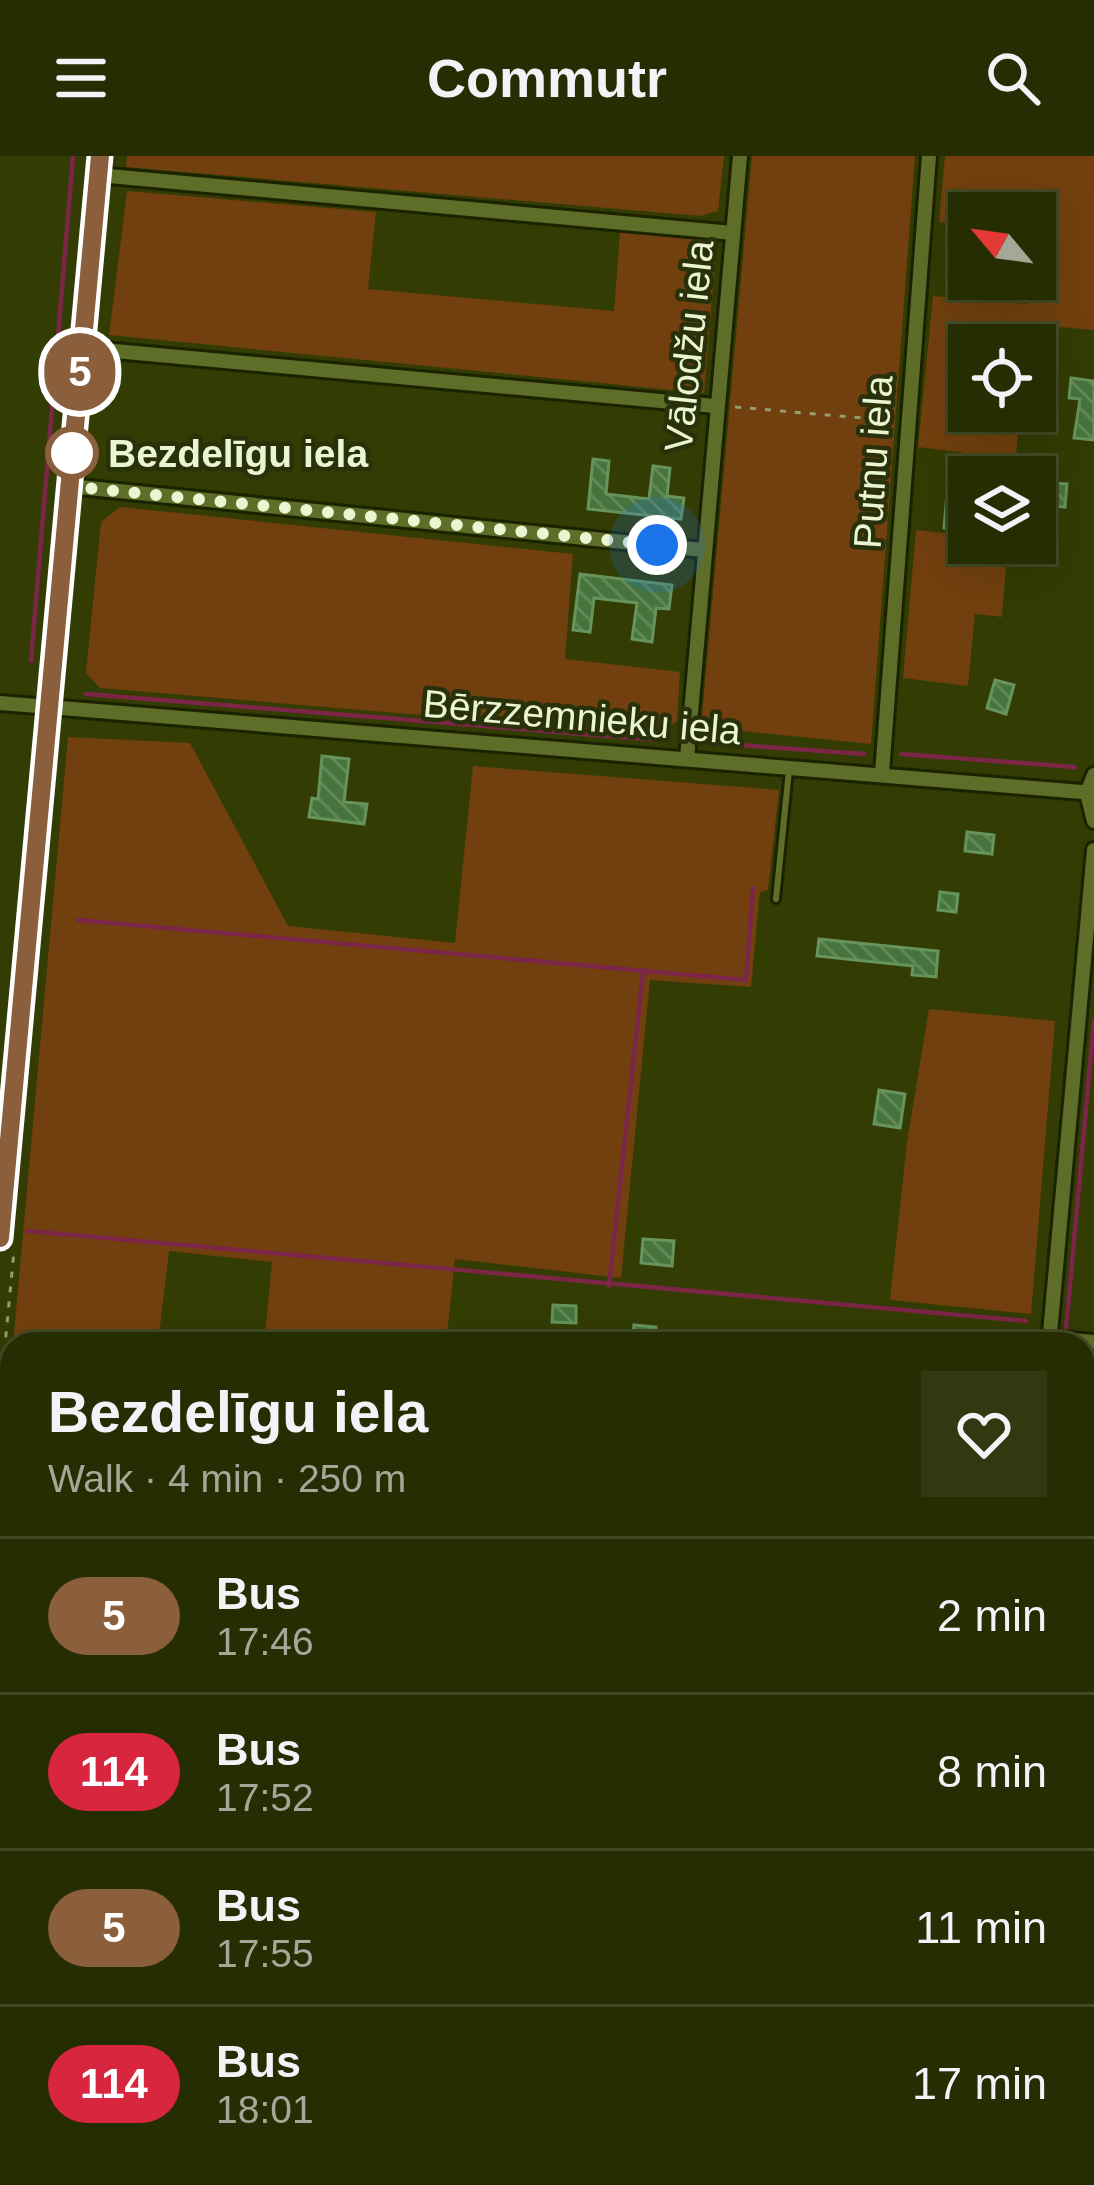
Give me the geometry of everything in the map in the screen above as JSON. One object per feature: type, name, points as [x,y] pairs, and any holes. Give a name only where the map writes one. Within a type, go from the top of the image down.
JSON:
[{"type":"street","name":"Vālodžu iela","points":[[687,758],[740,156]]},
{"type":"street","name":"Putnu iela","points":[[882,773],[929,156]]},
{"type":"street","points":[[0,1238],[57,708],[69,486],[99,165],[733,233]]},
{"type":"street","points":[[82,348],[715,406]]},
{"type":"street","points":[[69,486],[703,550]]},
{"type":"street","name":"Bērzzemnieku iela","points":[[0,703],[1091,793]]},
{"type":"street","points":[[1094,775],[1094,821]]},
{"type":"street","points":[[1050,1332],[1094,850]]},
{"type":"lane","points":[[776,899],[789,766]]},
{"type":"path","points":[[715,406],[874,419],[909,436]]},
{"type":"shaded area","points":[[127,156],[724,156],[718,211],[700,216],[126,167]]},
{"type":"shaded area","points":[[752,156],[915,156],[871,744],[701,727]]},
{"type":"shaded area","points":[[945,156],[1094,156],[1094,330],[1056,324],[948,324],[948,432],[1018,432],[1016,456],[918,447],[933,296],[1026,304],[1026,300],[1056,300],[1056,192],[948,192],[948,223],[939,222]]},
{"type":"shaded area","points":[[127,191],[376,212],[368,289],[614,311],[620,232],[717,241],[704,393],[109,335]]},
{"type":"shaded area","points":[[120,507],[573,554],[565,659],[680,672],[677,721],[659,735],[100,688],[86,673],[101,522]]},
{"type":"shaded area","points":[[916,530],[948,534],[948,564],[1006,564],[1002,617],[975,614],[968,686],[903,678]]},
{"type":"shaded area","points":[[68,737],[190,743],[288,926],[455,943],[473,766],[779,790],[768,890],[760,892],[751,987],[650,980],[621,1278],[455,1259],[447,1332],[265,1332],[272,1262],[169,1251],[159,1332],[14,1332]]},
{"type":"shaded area","points":[[929,1009],[1055,1021],[1031,1314],[890,1300],[907,1142]]},
{"type":"building","points":[[1071,378],[1094,381],[1094,440],[1074,438],[1080,399],[1069,398]]},
{"type":"building","points":[[593,459],[609,461],[606,494],[649,499],[653,466],[670,468],[667,496],[684,498],[681,519],[588,509]]},
{"type":"building","points":[[948,482],[948,528],[944,528]]},
{"type":"building","points":[[1056,483],[1067,484],[1065,507],[1056,506]]},
{"type":"building","points":[[580,574],[672,585],[669,609],[656,608],[652,642],[632,639],[637,603],[594,598],[590,632],[573,630]]},
{"type":"building","points":[[995,680],[1014,685],[1006,714],[987,708]]},
{"type":"building","points":[[322,756],[349,759],[344,802],[367,804],[364,824],[309,817],[312,798],[318,799]]},
{"type":"building","points":[[967,832],[994,835],[992,854],[965,851]]},
{"type":"building","points":[[940,892],[958,894],[956,912],[938,910]]},
{"type":"building","points":[[819,939],[938,951],[936,977],[912,975],[913,966],[817,956]]},
{"type":"building","points":[[879,1090],[905,1094],[900,1128],[874,1124]]},
{"type":"building","points":[[643,1239],[674,1241],[672,1266],[641,1263]]},
{"type":"building","points":[[553,1305],[576,1306],[576,1323],[552,1322]]},
{"type":"building","points":[[634,1325],[656,1327],[656,1332],[633,1332]]},
{"type":"waterway","points":[[31,661],[73,156]]},
{"type":"waterway","points":[[86,694],[658,740]]},
{"type":"waterway","points":[[711,743],[864,754]]},
{"type":"waterway","points":[[901,754],[1075,767]]},
{"type":"waterway","points":[[78,920],[746,980],[753,888]]},
{"type":"waterway","points":[[609,1286],[643,972]]},
{"type":"waterway","points":[[1066,1329],[1094,1020]]},
{"type":"waterway","points":[[28,1231],[1026,1321]]},
{"type":"bus line","name":"5","points":[[0,1238],[100,156]]},
{"type":"place","name":"Bezdelīgu iela","points":[[72,453]]},
{"type":"route","points":[[72,453],[86,488],[657,545]]}]
